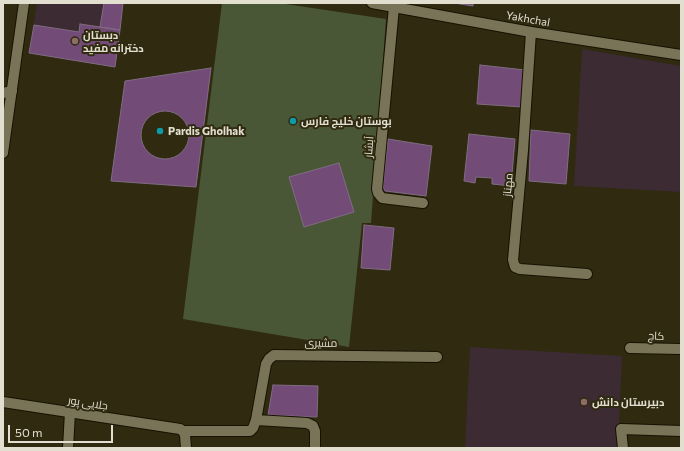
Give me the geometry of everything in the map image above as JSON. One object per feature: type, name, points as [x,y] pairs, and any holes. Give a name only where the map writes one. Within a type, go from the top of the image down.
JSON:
[{"type":"street","points":[[3,153],[7,92],[24,3]]},
{"type":"street","name":"Yakhchal","points":[[372,3],[531,32],[681,55]]},
{"type":"street","name":"آبشار","points":[[394,7],[377,189],[380,197],[382,198],[423,203]]},
{"type":"street","name":"مهناز","points":[[531,32],[523,150],[513,260],[515,267],[520,269],[587,274]]},
{"type":"street","name":"کاج","points":[[630,348],[681,349]]},
{"type":"street","name":"مشیری","points":[[256,420],[266,364],[269,359],[274,356],[437,357]]},
{"type":"street","name":"جلایی پور","points":[[3,402],[183,431]]},
{"type":"street","points":[[68,448],[70,412]]},
{"type":"street","points":[[186,448],[185,435],[183,431],[250,431],[254,428],[256,420],[307,423],[313,426],[315,430],[315,448]]},
{"type":"street","points":[[623,448],[621,429],[681,431]]},
{"type":"shaded area","name":"دبستان دخترانه مفید","points":[[37,3],[123,3],[115,67],[29,53]]},
{"type":"shaded area","points":[[582,49],[681,66],[681,192],[574,186]]},
{"type":"shaded area","points":[[470,347],[622,356],[618,448],[465,448]]},
{"type":"green space","name":"بوستان خلیج فارس","points":[[222,3],[279,3],[386,19],[371,223],[362,223],[349,347],[183,319]]},
{"type":"building","points":[[104,3],[123,3],[120,30],[100,27]]},
{"type":"building","points":[[454,3],[473,3],[473,6]]},
{"type":"building","name":"دبستان دخترانه مفید","points":[[80,24],[120,30],[115,67],[29,53],[34,25],[79,32]]},
{"type":"building","points":[[480,65],[525,70],[522,107],[477,104]]},
{"type":"building","name":"Pardis Gholhak","points":[[211,68],[196,187],[111,181],[125,81]]},
{"type":"building","points":[[160,111],[170,111],[182,118],[189,130],[189,140],[182,152],[170,159],[160,159],[152,155],[145,148],[141,140],[141,130],[145,122],[152,115]]},
{"type":"building","points":[[531,130],[570,134],[566,184],[529,181]]},
{"type":"building","points":[[469,134],[515,139],[511,186],[492,184],[492,178],[476,177],[475,183],[464,181]]},
{"type":"building","points":[[388,139],[432,146],[426,196],[385,191],[383,187]]},
{"type":"building","points":[[339,163],[354,212],[304,227],[289,177]]},
{"type":"building","points":[[364,225],[394,228],[390,270],[361,268]]},
{"type":"building","points":[[273,385],[318,386],[317,417],[268,415]]},
{"type":"place","name":"دبستان دخترانه مفید","points":[[75,41]]},
{"type":"place","name":"بوستان خلیج فارس","points":[[293,121]]},
{"type":"place","name":"Pardis Gholhak","points":[[160,131]]},
{"type":"place","name":"دبیرستان دانش","points":[[584,402]]}]
